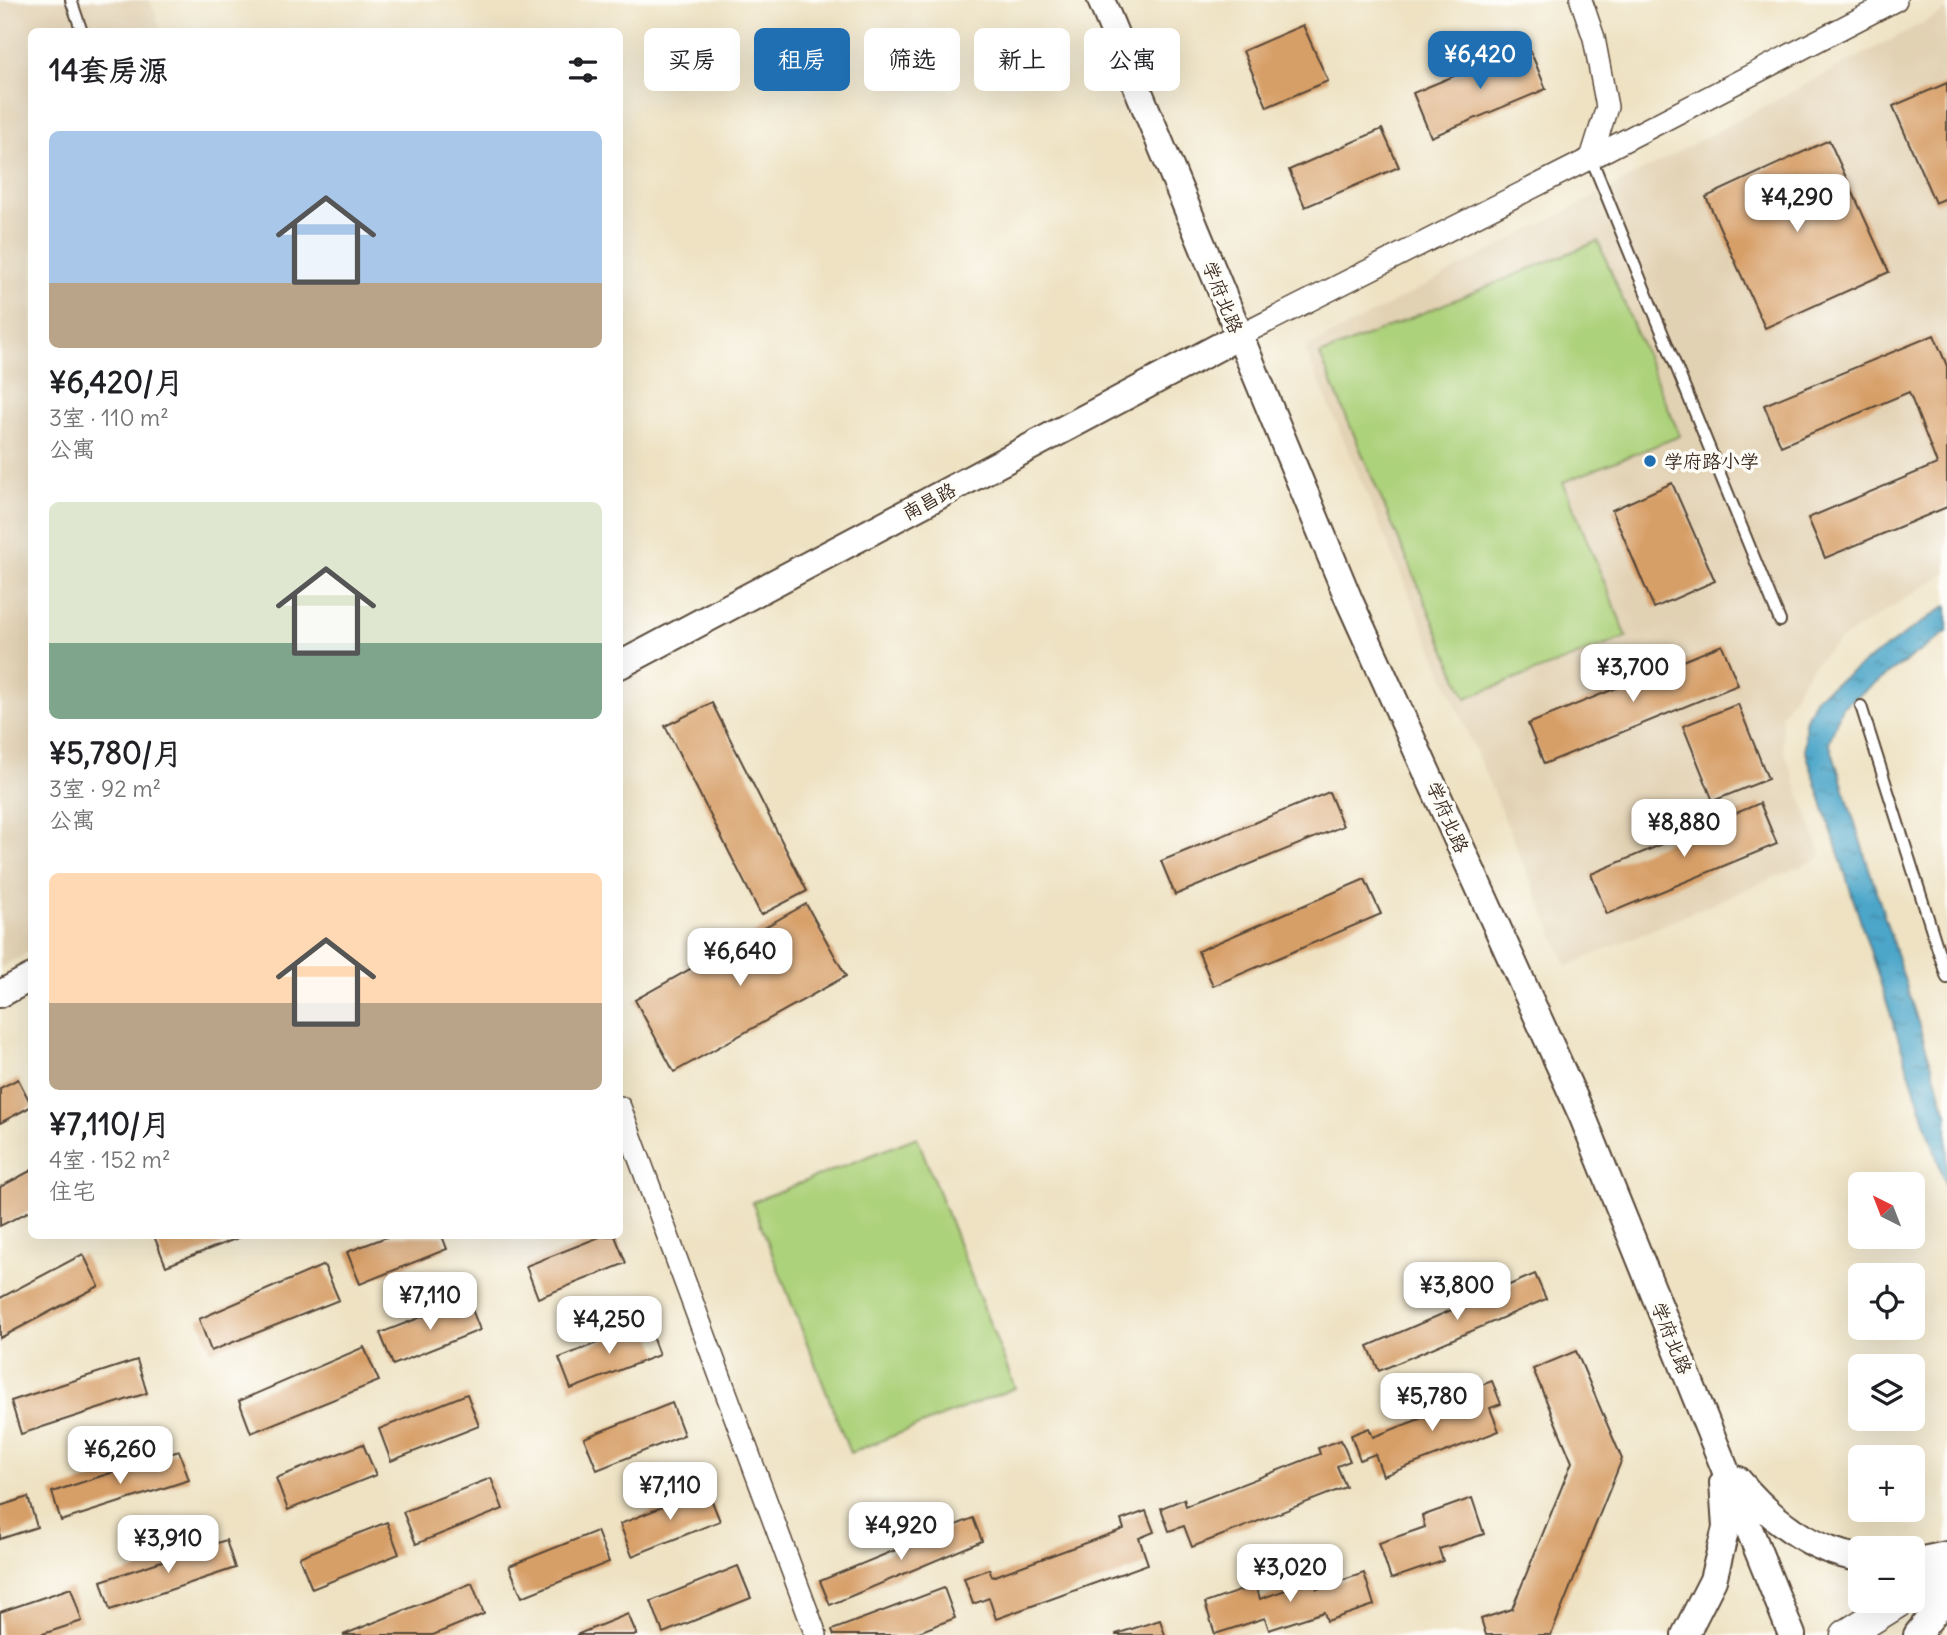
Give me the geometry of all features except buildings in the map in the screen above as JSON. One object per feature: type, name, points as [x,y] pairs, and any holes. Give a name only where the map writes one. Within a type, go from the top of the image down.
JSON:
[{"type":"main road","points":[[1925,1586],[1947,1572]]},
{"type":"main road","points":[[1846,1635],[1881,1613]]},
{"type":"street","name":"学府北路","points":[[1101,0],[1349,600],[1582,1115],[1792,1635]]},
{"type":"street","points":[[1581,0],[1594,38],[1608,107],[1591,158]]},
{"type":"street","points":[[1239,336],[1896,0]]},
{"type":"street","name":"南昌路","points":[[623,663],[1239,336]]},
{"type":"street","points":[[0,994],[28,979]]},
{"type":"street","points":[[623,1115],[816,1635]]},
{"type":"street","points":[[1721,1460],[1760,1507],[1801,1537],[1848,1554]]},
{"type":"street","points":[[1685,1635],[1713,1580],[1726,1528],[1721,1460]]},
{"type":"street","points":[[1925,1560],[1947,1555]]},
{"type":"street","points":[[1917,1635],[1947,1596]]},
{"type":"lane","points":[[71,0],[81,28]]},
{"type":"lane","points":[[1591,158],[1780,621]]},
{"type":"lane","points":[[1861,706],[1947,978]]},
{"type":"shaded area","points":[[0,0],[150,0],[160,28],[28,28],[28,952],[0,968]]},
{"type":"shaded area","name":"学府路小学","points":[[1947,10],[1947,572],[1840,640],[1812,666],[1781,715],[1783,747],[1822,857],[1567,966],[1305,349]]},
{"type":"green space","points":[[1598,241],[1680,436],[1563,482],[1627,637],[1466,698],[1320,355]]},
{"type":"green space","points":[[917,1137],[1015,1388],[850,1453],[752,1202]]},
{"type":"water","points":[[1947,605],[1947,632],[1842,707],[1829,742],[1947,1114],[1947,1189],[1805,749],[1805,721],[1816,697]]},
{"type":"place","name":"学府路小学","points":[[1650,461]]}]
